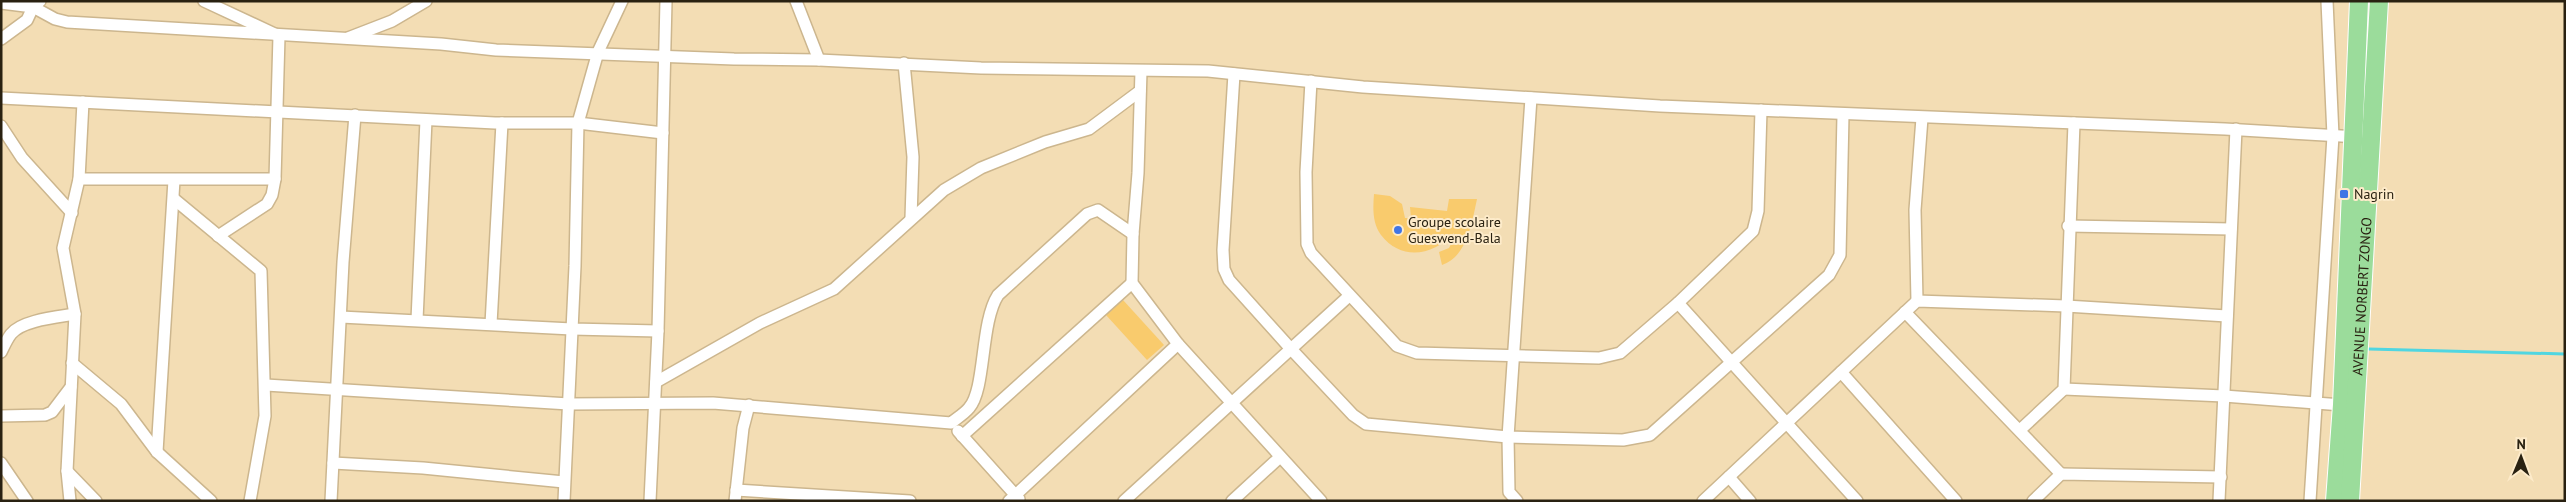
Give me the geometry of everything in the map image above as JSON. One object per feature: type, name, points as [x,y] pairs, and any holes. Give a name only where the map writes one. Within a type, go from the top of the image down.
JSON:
[{"type":"main road","name":"AVENUE NORBERT ZONGO","points":[[2350,501],[2362,138],[2359,1]]},
{"type":"main road","name":"AVENUE NORBERT ZONGO","points":[[2335,501],[2342,405],[2351,189],[2362,138],[2379,1]]},
{"type":"street","points":[[204,1],[279,36]]},
{"type":"street","points":[[344,39],[392,21],[426,1]]},
{"type":"street","points":[[564,501],[572,329],[578,123],[585,90],[598,52],[622,1]]},
{"type":"street","points":[[650,501],[658,331],[666,1]]},
{"type":"street","points":[[796,1],[819,60]]},
{"type":"street","points":[[2310,501],[2333,136],[2327,1]]},
{"type":"street","points":[[1,3],[37,4],[55,19],[67,22],[279,36],[441,44],[496,50],[904,62],[981,68],[1234,74],[1531,98],[1843,115],[2236,129],[2362,138]]},
{"type":"street","points":[[1,39],[27,20],[37,4]]},
{"type":"street","points":[[218,236],[267,204],[272,196],[279,36]]},
{"type":"street","points":[[904,62],[913,157],[911,218]]},
{"type":"street","points":[[1140,71],[1138,173],[1133,234],[1132,283],[1178,344],[1321,501]]},
{"type":"street","points":[[1234,74],[1223,250],[1224,269],[1229,280],[1353,415],[1366,424],[1508,437],[1623,440],[1644,438],[1657,430],[1829,276],[1840,255],[1843,115]]},
{"type":"street","points":[[1311,81],[1306,172],[1306,240],[1311,253],[1349,296],[1397,346],[1408,351],[1513,356],[1599,358],[1615,356],[1678,303],[1756,227],[1762,110]]},
{"type":"street","points":[[656,382],[760,323],[834,289],[944,190],[981,168],[1046,142],[1089,129],[1140,91]]},
{"type":"street","points":[[1,98],[426,120],[578,123],[663,133]]},
{"type":"street","points":[[1517,501],[1509,492],[1508,437],[1531,98]]},
{"type":"street","points":[[70,501],[67,471],[75,314],[64,248],[66,229],[72,214],[79,180],[83,102]]},
{"type":"street","points":[[331,501],[340,317],[355,115]]},
{"type":"street","points":[[1917,301],[1915,210],[1922,118]]},
{"type":"street","points":[[417,320],[426,120]]},
{"type":"street","points":[[492,324],[502,123]]},
{"type":"street","points":[[2064,389],[2068,226],[2074,123]]},
{"type":"street","points":[[1,126],[22,158],[72,214]]},
{"type":"street","points":[[2219,501],[2236,129]]},
{"type":"street","points":[[79,180],[274,179]]},
{"type":"street","points":[[157,452],[174,180]]},
{"type":"street","points":[[2330,189],[2351,189]]},
{"type":"street","points":[[174,199],[261,271],[266,385],[265,416],[250,501]]},
{"type":"street","points":[[951,423],[970,407],[976,389],[990,311],[998,295],[1087,214],[1098,210],[1133,234]]},
{"type":"street","points":[[2068,226],[2231,229]]},
{"type":"street","points":[[962,436],[1132,283]]},
{"type":"street","points":[[1124,501],[1349,296]]},
{"type":"street","points":[[1703,501],[1917,301],[2066,306],[2227,316]]},
{"type":"street","points":[[1678,303],[1856,501]]},
{"type":"street","points":[[1905,312],[2061,474]]},
{"type":"street","points":[[1,352],[11,333],[16,330],[39,320],[75,314]]},
{"type":"street","points":[[340,317],[572,329],[658,331]]},
{"type":"street","points":[[266,385],[569,404],[702,402],[951,423],[1015,499],[1178,344]]},
{"type":"street","points":[[72,362],[121,404],[157,452],[211,501]]},
{"type":"street","points":[[1841,372],[1956,501]]},
{"type":"street","points":[[1,416],[45,415],[52,412],[71,387]]},
{"type":"street","points":[[2020,430],[2064,389],[2224,396],[2342,405]]},
{"type":"street","points":[[749,405],[743,428],[735,496],[910,501]]},
{"type":"street","points":[[1232,501],[1280,457]]},
{"type":"street","points":[[1,463],[27,501]]},
{"type":"street","points":[[333,463],[423,468],[564,482]]},
{"type":"street","points":[[67,471],[96,501]]},
{"type":"street","points":[[2032,501],[2061,474],[2220,477]]},
{"type":"street","points":[[1729,477],[1750,501]]},
{"type":"street","points":[[1501,501],[1509,492]]},
{"type":"shaded area","points":[[1374,194],[1390,196],[1402,204],[1405,218],[1411,218],[1410,207],[1447,211],[1449,199],[1477,199],[1463,247],[1450,261],[1442,265],[1439,252],[1449,248],[1454,238],[1454,233],[1437,246],[1418,252],[1408,252],[1389,244],[1381,235],[1376,225],[1373,204]]},
{"type":"shaded area","points":[[1123,300],[1164,345],[1147,360],[1106,315]]},
{"type":"waterway","points":[[2369,349],[2565,354]]},
{"type":"place","name":"Nagrin","points":[[2344,194]]},
{"type":"place","name":"Groupe scolaire Gueswend-Bala","points":[[1398,230]]}]
